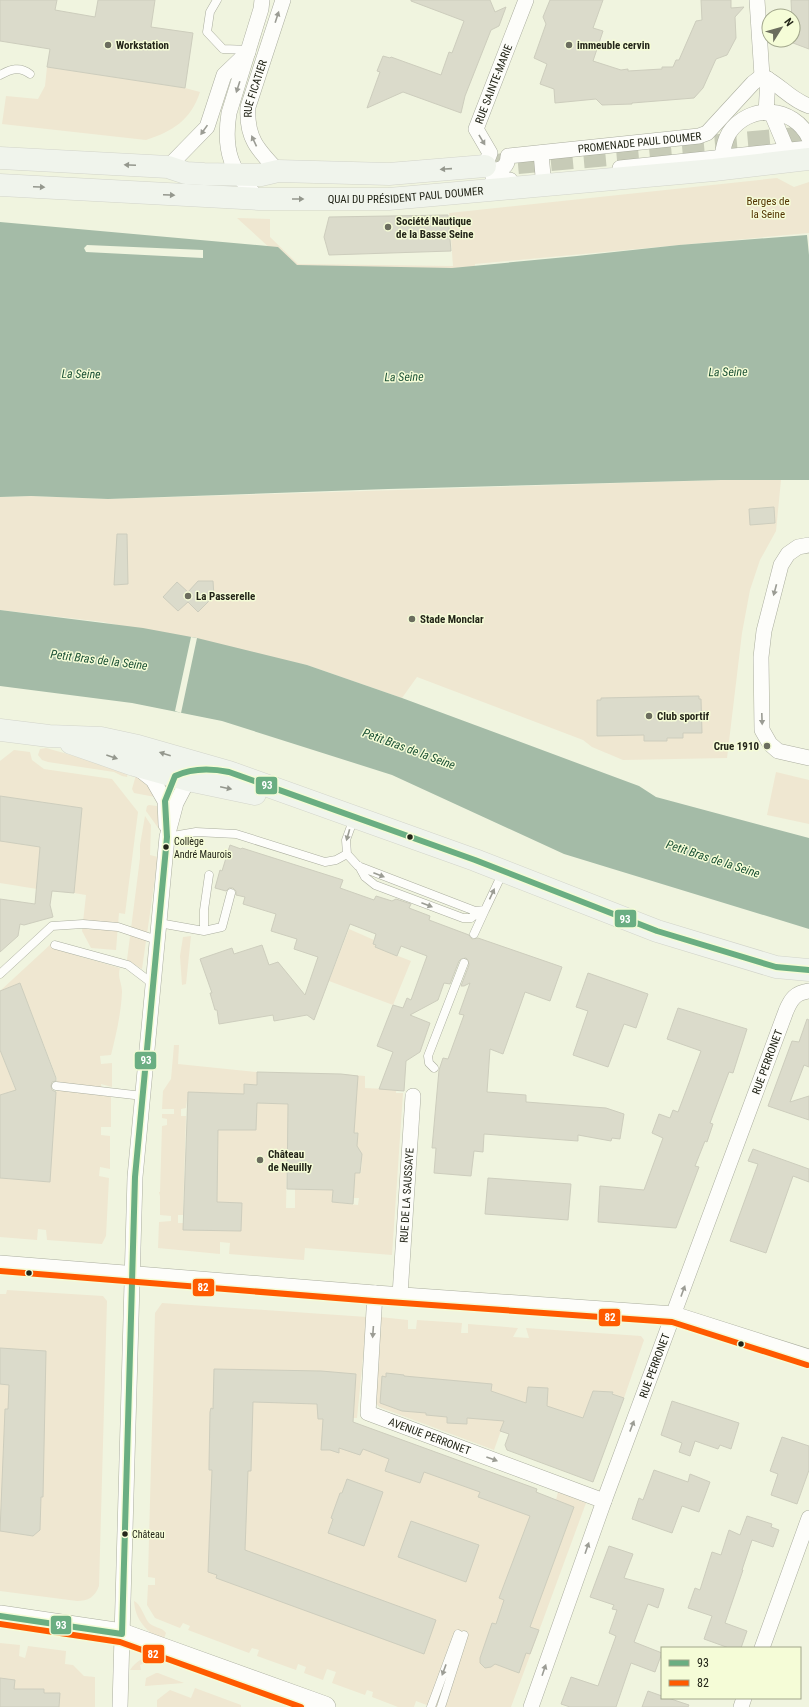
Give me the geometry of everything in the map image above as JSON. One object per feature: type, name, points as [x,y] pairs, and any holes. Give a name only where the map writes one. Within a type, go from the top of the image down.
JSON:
[{"type":"main road","name":"QUAI DU PRÉSIDENT PAUL DOUMER","points":[[0,158],[168,167],[192,173],[261,175],[278,171],[389,174],[485,166]]},
{"type":"main road","name":"QUAI DU PRÉSIDENT PAUL DOUMER","points":[[0,185],[259,199],[389,199],[714,170],[809,159]]},
{"type":"main road","points":[[0,730],[49,736],[101,738],[138,746],[229,772],[503,871],[657,931],[776,967],[809,970]]},
{"type":"main road","points":[[49,736],[134,765],[182,778],[348,815]]},
{"type":"main road","points":[[776,967],[809,985]]},
{"type":"street","name":"RUE FICATIER","points":[[259,199],[246,186],[228,154],[226,130],[250,50],[262,0]]},
{"type":"street","name":"RUE FICATIER","points":[[278,171],[258,150],[252,140],[247,118],[248,107],[283,0]]},
{"type":"street","name":"RUE SAINTE-MARIE","points":[[485,166],[490,152],[476,129],[526,0]]},
{"type":"street","points":[[757,0],[769,113],[787,150]]},
{"type":"street","name":"RUE FICATIER","points":[[168,167],[207,127],[224,75],[250,50]]},
{"type":"street","points":[[765,77],[794,100],[809,106]]},
{"type":"street","name":"PROMENADE PAUL DOUMER","points":[[543,176],[493,182],[493,171],[502,169],[505,166],[508,161],[508,156],[699,136],[707,133],[728,123],[753,82],[765,77]]},
{"type":"street","points":[[722,157],[727,137],[728,123],[750,116],[779,112],[788,115],[801,126],[809,138]]},
{"type":"street","points":[[541,153],[543,176],[809,148]]},
{"type":"street","points":[[809,545],[798,547],[788,554],[781,565],[764,631],[761,657],[762,730],[770,744],[778,751],[809,758]]},
{"type":"street","points":[[120,1707],[126,1533],[131,1272],[135,1177],[167,838],[165,801],[153,780],[134,765]]},
{"type":"street","points":[[165,801],[188,770],[216,769]]},
{"type":"street","points":[[167,838],[182,778]]},
{"type":"street","name":"RUE PERRONET","points":[[531,1707],[604,1501],[786,1011],[796,994],[809,991]]},
{"type":"street","name":"RUE DE LA SAUSSAYE","points":[[400,1295],[413,1096]]},
{"type":"street","points":[[0,1263],[131,1272],[400,1295],[674,1314],[809,1357]]},
{"type":"street","name":"AVENUE PERRONET","points":[[375,1293],[368,1413],[604,1501]]},
{"type":"street","points":[[762,1647],[809,1518]]},
{"type":"street","points":[[0,1616],[122,1634],[325,1707]]},
{"type":"lane","points":[[217,0],[210,12],[207,32],[223,49],[250,50]]},
{"type":"lane","points":[[0,75],[8,70],[18,68],[30,74]]},
{"type":"lane","points":[[348,815],[346,840],[347,854],[358,866],[454,903],[483,911]]},
{"type":"lane","points":[[167,838],[196,832],[236,834],[325,862],[336,860],[347,854]]},
{"type":"lane","points":[[474,934],[483,911],[503,871]]},
{"type":"lane","points":[[204,931],[204,910],[209,875]]},
{"type":"lane","points":[[159,923],[204,931],[222,927],[231,893]]},
{"type":"lane","points":[[0,974],[52,926],[83,924],[118,927],[157,940]]},
{"type":"lane","points":[[55,945],[128,965],[153,984]]},
{"type":"lane","points":[[434,1068],[429,1063],[428,1056],[464,963]]},
{"type":"lane","points":[[56,1086],[143,1096]]},
{"type":"lane","points":[[431,1707],[461,1635],[441,1707]]},
{"type":"green space","points":[[47,67],[185,88],[200,92],[192,110],[180,123],[165,133],[146,140],[2,124],[6,96],[38,99],[45,86]]},
{"type":"green space","name":"Berges de la Seine","points":[[777,178],[794,187],[809,182],[809,233],[475,264],[474,274],[295,271],[237,218],[270,219],[270,237],[298,264],[453,266],[449,213]]},
{"type":"green space","name":"Stade Monclar","points":[[721,480],[781,480],[776,531],[760,560],[750,590],[742,633],[727,758],[623,760],[592,747],[583,740],[417,677],[402,698],[307,665],[103,622],[0,610],[0,497],[31,496],[108,499]]},
{"type":"green space","points":[[46,748],[128,771],[127,777],[114,772],[42,760],[38,755],[40,749]]},
{"type":"green space","points":[[14,750],[30,752],[32,760],[44,769],[112,779],[138,812],[125,914],[119,913],[116,950],[91,948],[82,931],[86,895],[74,893],[82,808],[0,796],[0,761]]},
{"type":"green space","points":[[776,772],[809,780],[809,824],[767,815]]},
{"type":"green space","points":[[136,775],[144,778],[155,797],[134,793],[132,789]]},
{"type":"green space","points":[[147,806],[157,806],[159,829],[146,811]]},
{"type":"green space","points":[[145,816],[151,825],[150,855],[158,857],[142,969],[127,960],[140,858],[140,845]]},
{"type":"green space","points":[[0,841],[40,847],[37,889],[0,883]]},
{"type":"green space","points":[[349,929],[374,940],[373,943],[376,945],[375,947],[411,961],[393,1005],[329,981]]},
{"type":"green space","points":[[191,936],[186,984],[182,985],[180,956],[183,937]]},
{"type":"green space","points":[[52,943],[55,949],[120,968],[119,974],[122,992],[115,1040],[111,1055],[100,1056],[101,1064],[112,1063],[112,1087],[101,1084],[102,1095],[111,1097],[111,1127],[101,1127],[101,1135],[110,1136],[110,1169],[100,1167],[99,1176],[109,1178],[106,1236],[102,1244],[47,1240],[46,1230],[38,1229],[37,1240],[0,1237],[0,1178],[50,1181],[57,1079],[20,983],[0,1006],[0,991]]},
{"type":"green space","points":[[174,1045],[179,1045],[178,1064],[257,1072],[257,1085],[244,1084],[244,1094],[188,1093],[186,1108],[181,1109],[181,1116],[186,1116],[183,1215],[178,1215],[178,1223],[183,1223],[183,1230],[241,1231],[241,1211],[217,1202],[218,1130],[256,1130],[257,1103],[288,1104],[286,1208],[295,1208],[295,1189],[326,1190],[327,1172],[334,1172],[332,1202],[358,1205],[359,1198],[353,1198],[355,1173],[361,1173],[362,1155],[359,1149],[356,1148],[358,1133],[352,1132],[340,1086],[341,1074],[365,1076],[365,1088],[385,1089],[397,1077],[396,1093],[403,1093],[392,1255],[305,1248],[304,1260],[229,1254],[230,1243],[220,1242],[220,1254],[158,1248],[159,1222],[171,1221],[171,1216],[160,1215],[159,1192],[162,1126],[167,1125],[167,1119],[162,1118],[162,1114],[174,1114],[174,1109],[162,1109],[163,1091],[171,1079]]},
{"type":"green space","points":[[0,1050],[16,1091],[0,1095]]},
{"type":"green space","points":[[7,1290],[103,1296],[107,1301],[99,1586],[91,1598],[85,1600],[77,1601],[0,1591],[0,1294],[6,1294]]},
{"type":"green space","points":[[162,1303],[367,1317],[357,1418],[353,1418],[353,1422],[537,1489],[536,1493],[556,1500],[558,1492],[586,1503],[511,1707],[432,1707],[416,1701],[414,1707],[398,1707],[372,1697],[373,1692],[367,1690],[365,1695],[332,1683],[336,1672],[327,1669],[323,1680],[304,1673],[306,1667],[298,1664],[296,1670],[257,1656],[259,1650],[252,1648],[249,1653],[188,1630],[190,1626],[183,1623],[180,1628],[155,1618],[147,1605],[148,1585],[155,1585],[155,1578],[148,1577],[155,1313]]},
{"type":"green space","points":[[380,1317],[408,1320],[408,1329],[416,1329],[417,1320],[462,1323],[461,1333],[468,1333],[468,1324],[518,1328],[513,1337],[529,1338],[526,1328],[641,1336],[644,1340],[624,1398],[613,1394],[613,1392],[593,1391],[583,1418],[547,1406],[548,1388],[528,1387],[526,1403],[509,1397],[508,1411],[494,1450],[379,1407],[376,1403],[381,1324],[379,1324]]},
{"type":"green space","points":[[134,1601],[139,1605],[149,1623],[166,1633],[163,1641],[152,1634],[139,1620]]},
{"type":"green space","points":[[0,1643],[20,1645],[19,1656],[25,1658],[28,1646],[66,1651],[65,1664],[73,1665],[84,1676],[95,1677],[95,1707],[11,1707],[0,1678]]},
{"type":"green space","points":[[156,1655],[153,1664],[151,1665],[149,1661],[140,1665],[141,1670],[130,1670],[141,1660],[148,1656]]},
{"type":"green space","points":[[156,1673],[184,1683],[145,1686],[146,1678]]},
{"type":"green space","points":[[195,1688],[241,1705],[241,1707],[157,1707],[157,1700],[170,1690],[191,1698]]},
{"type":"water","name":"La Seine","points":[[0,222],[278,247],[297,265],[452,268],[679,245],[807,235],[809,255],[809,480],[721,480],[388,489],[108,499],[31,496],[0,497]]},
{"type":"water","name":"Petit Bras de la Seine","points":[[0,610],[143,628],[197,638],[307,665],[402,698],[639,786],[656,797],[809,838],[809,929],[564,854],[392,775],[222,721],[132,703],[0,686]]},
{"type":"pier","points":[[87,245],[203,250],[203,258],[86,252],[84,248]]},
{"type":"pier","points":[[191,637],[197,638],[181,713],[175,711]]},
{"type":"building","name":"Workstation","points":[[0,0],[57,0],[55,10],[95,17],[98,0],[155,0],[151,27],[193,33],[185,88],[47,67],[50,49],[0,41]]},
{"type":"building","points":[[411,0],[490,0],[495,12],[506,7],[499,26],[491,30],[465,96],[461,113],[403,92],[367,108],[380,72],[377,71],[383,56],[391,57],[441,75],[449,52],[452,53],[464,21]]},
{"type":"building","points":[[550,0],[603,0],[593,28],[603,31],[593,61],[621,70],[628,69],[628,71],[673,67],[676,60],[679,60],[696,21],[702,20],[701,0],[731,0],[731,8],[744,7],[735,17],[736,38],[727,55],[716,59],[703,88],[694,98],[632,104],[602,105],[596,99],[555,103],[554,89],[540,84],[547,64],[534,58],[546,24],[543,17]]},
{"type":"building","points":[[791,0],[809,0],[809,49],[801,46],[801,8],[791,8]]},
{"type":"building","name":"Société Nautique de la Basse Seine","points":[[448,215],[451,251],[329,255],[324,237],[329,217]]},
{"type":"building","points":[[774,507],[775,523],[750,525],[749,509]]},
{"type":"building","points":[[117,534],[127,534],[128,584],[114,585]]},
{"type":"building","name":"La Passerelle","points":[[198,581],[213,581],[214,596],[198,612],[188,602],[178,611],[163,597],[177,582],[188,592]]},
{"type":"building","name":"Club sportif","points":[[699,696],[699,699],[701,699],[702,733],[683,733],[683,738],[667,738],[667,741],[644,741],[644,735],[597,736],[597,700],[601,700],[601,698]]},
{"type":"building","points":[[0,796],[82,808],[74,893],[52,891],[50,905],[53,917],[24,925],[20,924],[18,936],[0,952],[0,899],[35,904],[40,847],[0,841]]},
{"type":"building","points":[[230,845],[343,880],[340,888],[374,900],[376,896],[392,901],[396,899],[411,904],[409,908],[430,916],[429,920],[469,935],[472,939],[478,938],[562,967],[550,1001],[525,992],[503,1054],[490,1049],[487,1092],[526,1095],[526,1102],[606,1108],[624,1114],[620,1139],[612,1138],[611,1141],[578,1135],[578,1141],[484,1134],[483,1152],[474,1151],[471,1176],[434,1173],[436,1148],[432,1148],[439,1070],[443,1058],[448,1059],[464,1015],[459,1014],[470,983],[461,986],[469,965],[468,960],[466,958],[459,961],[450,984],[444,983],[438,1000],[410,1015],[430,1023],[420,1052],[406,1061],[404,1091],[379,1089],[393,1052],[377,1046],[393,1005],[403,1008],[407,998],[411,1000],[427,956],[401,946],[397,956],[375,947],[376,945],[373,944],[376,934],[350,924],[314,1020],[307,1015],[274,1021],[273,1015],[219,1024],[217,1010],[215,1010],[210,993],[212,993],[200,959],[232,948],[234,954],[262,945],[269,965],[278,962],[305,995],[318,957],[294,949],[297,939],[271,931],[276,914],[243,904],[245,897],[236,895],[236,891],[233,888],[229,888],[226,891],[215,888],[220,870],[222,871]]},
{"type":"building","points":[[588,973],[648,994],[636,1028],[624,1024],[608,1067],[573,1055],[588,1011],[576,1007]]},
{"type":"building","points":[[20,983],[56,1078],[56,1081],[52,1082],[51,1086],[52,1090],[56,1092],[50,1182],[0,1178],[0,1095],[16,1090],[0,1050],[0,991]]},
{"type":"building","points":[[678,1008],[747,1029],[733,1073],[729,1072],[710,1123],[713,1124],[707,1142],[705,1141],[695,1166],[699,1167],[676,1228],[598,1222],[600,1186],[644,1190],[663,1138],[652,1133],[659,1114],[670,1118],[673,1110],[678,1112],[701,1051],[667,1039]]},
{"type":"building","points":[[807,1019],[809,1020],[809,1067],[804,1065],[790,1102],[809,1096],[809,1120],[768,1106],[792,1041],[799,1042]]},
{"type":"building","points":[[257,1072],[341,1074],[358,1076],[354,1133],[358,1133],[357,1146],[362,1154],[360,1173],[355,1173],[353,1204],[332,1202],[333,1190],[287,1189],[288,1104],[257,1103],[256,1130],[218,1130],[217,1202],[242,1203],[241,1231],[183,1230],[188,1092],[244,1094],[244,1084],[257,1085]]},
{"type":"building","points":[[753,1149],[809,1169],[809,1182],[793,1176],[766,1253],[730,1241],[758,1164],[748,1161]]},
{"type":"building","points":[[488,1178],[571,1184],[568,1220],[485,1214]]},
{"type":"building","points":[[0,1348],[46,1351],[43,1497],[41,1497],[40,1530],[33,1536],[0,1531],[5,1409],[8,1409],[9,1385],[0,1384]]},
{"type":"building","points":[[214,1369],[321,1371],[356,1374],[353,1422],[537,1489],[536,1492],[574,1507],[530,1627],[539,1630],[530,1654],[526,1653],[519,1673],[495,1664],[491,1667],[485,1668],[480,1663],[480,1658],[492,1623],[496,1624],[504,1600],[499,1598],[530,1516],[478,1497],[480,1492],[424,1472],[420,1483],[385,1471],[389,1459],[363,1449],[360,1455],[339,1448],[339,1453],[330,1450],[321,1450],[323,1419],[318,1419],[317,1404],[253,1402],[251,1471],[248,1471],[245,1550],[436,1620],[424,1654],[216,1578],[217,1575],[208,1572],[212,1470],[209,1470],[210,1412],[211,1408],[213,1409]]},
{"type":"building","points":[[386,1373],[492,1384],[491,1391],[526,1403],[528,1387],[548,1388],[547,1406],[583,1418],[593,1391],[613,1392],[612,1394],[624,1398],[593,1482],[507,1450],[505,1445],[509,1434],[500,1431],[504,1421],[467,1418],[467,1424],[447,1423],[447,1417],[402,1411],[380,1403],[382,1376],[386,1377]]},
{"type":"building","points":[[672,1401],[739,1423],[731,1449],[720,1445],[718,1449],[695,1441],[690,1456],[679,1452],[682,1443],[661,1435]]},
{"type":"building","points":[[782,1437],[809,1446],[809,1470],[797,1504],[771,1495],[778,1474],[770,1471]]},
{"type":"building","points":[[654,1470],[688,1482],[690,1474],[710,1482],[699,1512],[682,1506],[672,1533],[632,1519],[639,1498],[643,1500]]},
{"type":"building","points":[[347,1479],[383,1492],[364,1546],[328,1533],[333,1519],[331,1518]]},
{"type":"building","points":[[747,1516],[772,1524],[771,1527],[779,1530],[773,1547],[752,1540],[725,1623],[747,1631],[741,1647],[726,1647],[704,1639],[712,1616],[688,1608],[695,1588],[700,1590],[712,1552],[721,1555],[729,1530],[740,1535]]},
{"type":"building","points":[[411,1521],[479,1545],[466,1582],[398,1557]]},
{"type":"building","points":[[609,1546],[633,1554],[624,1578],[664,1589],[658,1608],[648,1604],[634,1642],[661,1653],[655,1672],[631,1663],[616,1707],[570,1707],[561,1704],[571,1677],[598,1686],[616,1636],[609,1633],[617,1610],[612,1609],[614,1605],[590,1597]]},
{"type":"building","points":[[0,1678],[15,1680],[14,1689],[44,1689],[44,1693],[60,1693],[59,1707],[0,1707]]},
{"type":"building","points":[[648,1691],[661,1696],[661,1699],[671,1699],[689,1705],[688,1707],[642,1707]]},
{"type":"tunnel","points":[[485,166],[809,137]]},
{"type":"transit line","name":"93","points":[[122,1634],[135,1177],[167,837],[165,801],[175,776],[195,770],[229,772],[475,860],[657,931],[776,967],[809,970]]},
{"type":"transit line","name":"82","points":[[0,1271],[374,1301],[672,1322],[807,1365]]},
{"type":"transit line","name":"93","points":[[0,1616],[122,1634]]},
{"type":"transit line","name":"82","points":[[0,1624],[120,1642],[301,1707]]},
{"type":"place","name":"Workstation","points":[[108,45]]},
{"type":"place","name":"immeuble cervin","points":[[569,45]]},
{"type":"place","name":"Société Nautique de la Basse Seine","points":[[388,227]]},
{"type":"place","name":"La Passerelle","points":[[188,596]]},
{"type":"place","name":"Stade Monclar","points":[[412,619]]},
{"type":"place","name":"Club sportif","points":[[649,716]]},
{"type":"place","name":"Crue 1910","points":[[767,746]]},
{"type":"place","name":"Collège André Maurois","points":[[166,847]]},
{"type":"place","name":"Château de Neuilly","points":[[260,1160]]},
{"type":"place","name":"Château","points":[[125,1534]]}]
